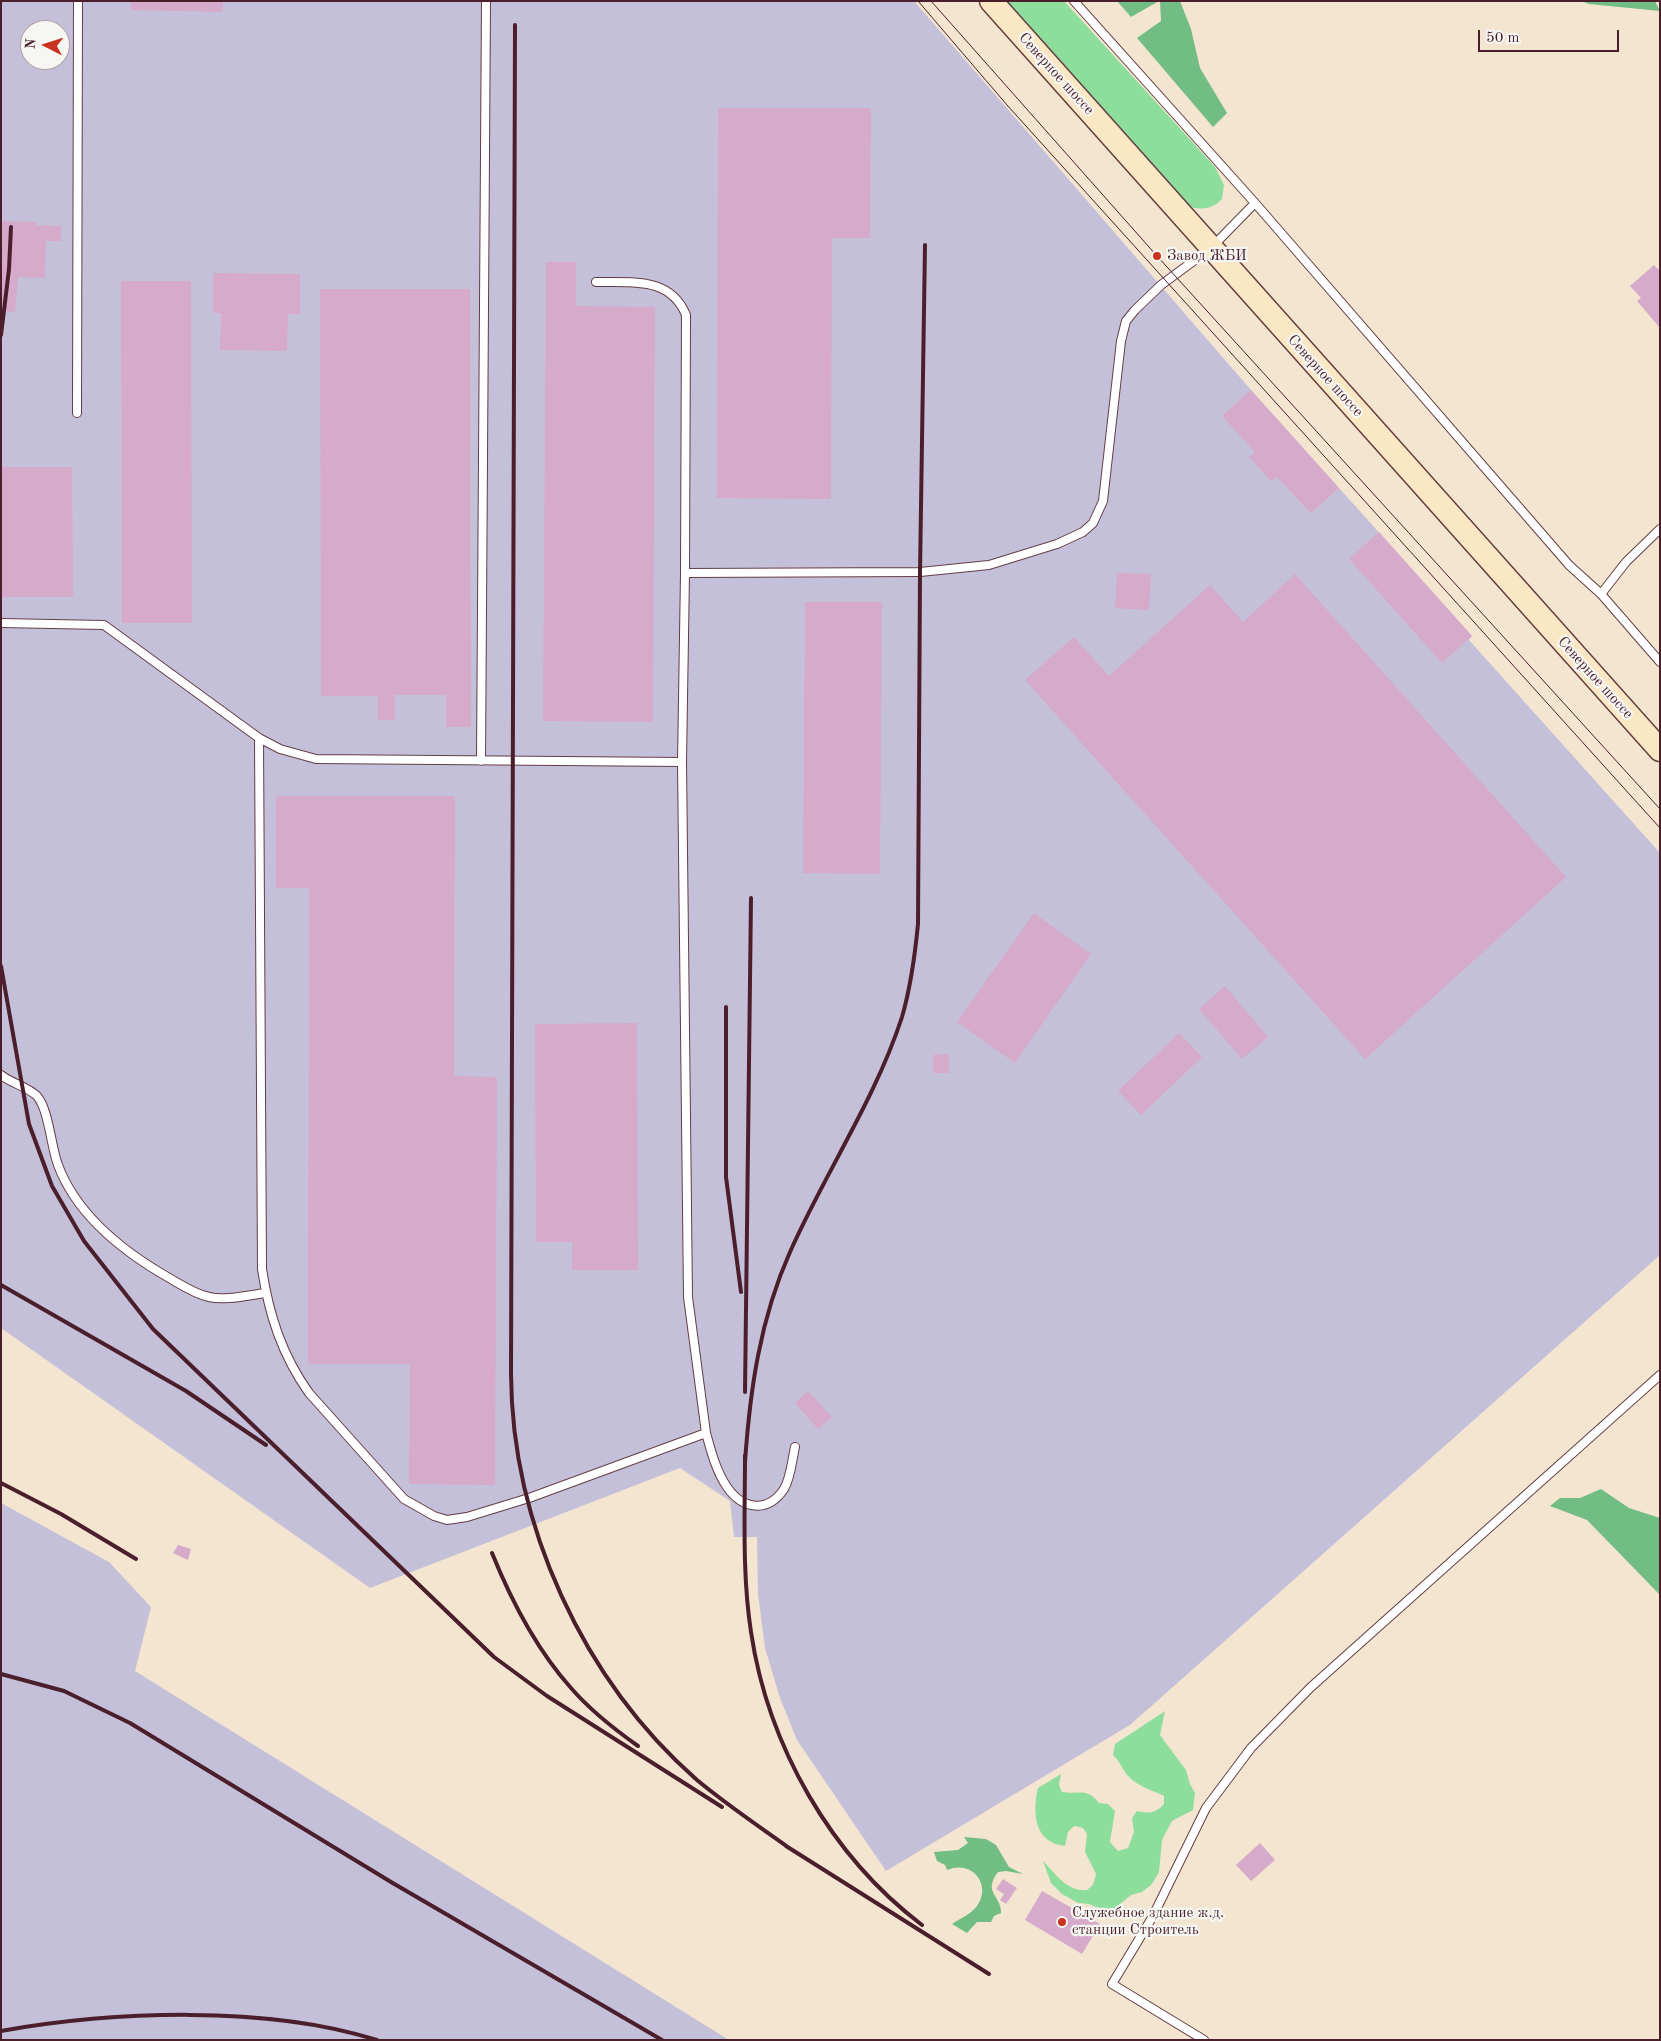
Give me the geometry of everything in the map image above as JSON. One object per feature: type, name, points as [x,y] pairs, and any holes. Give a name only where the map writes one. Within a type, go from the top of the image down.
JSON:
[{"type":"main road","name":"Северное шоссе","points":[[991,1],[1660,750]]},
{"type":"lane","points":[[77,412],[78,1]]},
{"type":"lane","points":[[481,761],[486,1]]},
{"type":"lane","points":[[1074,1],[1256,203],[1569,565],[1601,594],[1660,662]]},
{"type":"lane","points":[[686,573],[920,572],[964,568],[1014,558],[1057,544],[1083,532],[1093,523],[1103,501],[1121,341],[1126,321],[1161,285],[1211,248],[1256,203]]},
{"type":"lane","points":[[596,282],[648,283],[663,288],[674,295],[686,315],[686,573],[682,762],[688,1297],[706,1433],[714,1462],[727,1487],[744,1503],[755,1506],[763,1506],[770,1502],[784,1488],[795,1447]]},
{"type":"lane","points":[[1601,594],[1626,562],[1660,529]]},
{"type":"lane","points":[[1,623],[104,625],[259,738],[280,748],[316,759],[682,762]]},
{"type":"lane","points":[[259,738],[260,1238],[266,1293],[286,1356],[309,1393],[404,1499],[434,1516],[447,1520],[458,1519],[529,1498],[706,1433]]},
{"type":"lane","points":[[1,1075],[36,1095],[41,1103],[50,1143],[66,1185],[102,1230],[158,1272],[209,1298],[266,1293]]},
{"type":"lane","points":[[1204,2040],[1112,1984],[1153,1916],[1206,1808],[1251,1748],[1311,1688],[1660,1375]]},
{"type":"shaded area","points":[[1,1],[914,1],[1251,390],[1472,636],[1469,640],[1660,853],[1660,1255],[1130,1725],[886,1871],[797,1740],[780,1698],[765,1648],[758,1594],[757,1537],[734,1537],[730,1501],[680,1468],[370,1588],[1,1328]]},
{"type":"shaded area","points":[[1,1503],[109,1562],[151,1607],[135,1671],[729,2040],[1,2040]]},
{"type":"green space","points":[[1006,1],[1064,1],[1215,167],[1224,185],[1222,199],[1208,208],[1190,207]]},
{"type":"green space","points":[[1117,1],[1159,1],[1131,17]]},
{"type":"green space","points":[[1160,1],[1180,1],[1191,29],[1200,68],[1227,113],[1213,127],[1137,38],[1161,21]]},
{"type":"green space","points":[[1581,1],[1655,1],[1660,11],[1589,4]]},
{"type":"green space","points":[[1601,1489],[1629,1508],[1660,1518],[1660,1595],[1587,1520],[1550,1506],[1560,1498],[1580,1498]]},
{"type":"green space","points":[[1165,1711],[1160,1735],[1186,1770],[1195,1793],[1193,1810],[1172,1821],[1162,1840],[1159,1872],[1152,1884],[1142,1892],[1131,1895],[1114,1909],[1105,1911],[1089,1904],[1078,1903],[1062,1894],[1051,1883],[1043,1861],[1068,1885],[1080,1890],[1087,1890],[1093,1885],[1096,1874],[1085,1852],[1087,1834],[1083,1828],[1074,1826],[1068,1832],[1065,1846],[1055,1844],[1047,1839],[1041,1833],[1036,1816],[1035,1807],[1038,1788],[1061,1774],[1059,1785],[1062,1792],[1086,1793],[1099,1803],[1108,1804],[1115,1811],[1110,1842],[1118,1851],[1128,1848],[1134,1832],[1132,1818],[1137,1811],[1149,1812],[1158,1809],[1164,1804],[1164,1796],[1141,1786],[1129,1777],[1113,1755],[1115,1744]]},
{"type":"green space","points":[[964,1837],[986,1839],[996,1845],[1009,1867],[1023,1874],[1006,1871],[998,1872],[992,1885],[992,1890],[1001,1907],[1001,1913],[994,1916],[991,1922],[977,1922],[967,1933],[952,1924],[975,1909],[981,1898],[981,1883],[972,1871],[965,1868],[947,1870],[945,1865],[937,1861],[934,1852],[958,1850],[968,1843]]},
{"type":"building","points":[[131,1],[223,1],[223,12],[131,10]]},
{"type":"building","points":[[718,108],[871,108],[870,238],[832,238],[831,499],[717,498]]},
{"type":"building","points":[[2,221],[36,222],[36,225],[61,226],[61,241],[46,241],[45,278],[18,277],[15,312],[1,311]]},
{"type":"building","points":[[546,262],[576,262],[576,306],[655,307],[653,722],[543,721]]},
{"type":"building","points":[[1654,265],[1660,271],[1660,328],[1637,301],[1641,298],[1630,286]]},
{"type":"building","points":[[213,273],[300,274],[300,314],[288,314],[287,351],[220,350],[221,313],[213,313]]},
{"type":"building","points":[[121,281],[191,281],[192,623],[122,623]]},
{"type":"building","points":[[320,289],[470,289],[471,727],[446,727],[446,695],[395,695],[395,720],[378,720],[378,696],[321,696]]},
{"type":"building","points":[[1251,390],[1339,488],[1311,513],[1277,477],[1272,482],[1249,457],[1255,452],[1222,416]]},
{"type":"building","points":[[1,467],[72,467],[73,597],[1,597]]},
{"type":"building","points":[[1379,532],[1472,636],[1442,663],[1349,559]]},
{"type":"building","points":[[1117,573],[1151,574],[1149,610],[1115,608]]},
{"type":"building","points":[[1295,574],[1566,877],[1365,1059],[1025,680],[1074,637],[1109,676],[1210,585],[1243,622]]},
{"type":"building","points":[[805,602],[882,602],[880,874],[803,873]]},
{"type":"building","points":[[276,796],[455,796],[454,1076],[497,1077],[495,1485],[409,1484],[410,1364],[308,1364],[309,888],[276,888]]},
{"type":"building","points":[[1034,913],[1091,954],[1015,1063],[957,1022]]},
{"type":"building","points":[[1225,986],[1268,1037],[1242,1059],[1199,1009]]},
{"type":"building","points":[[637,1023],[638,1270],[572,1270],[572,1242],[536,1242],[535,1024]]},
{"type":"building","points":[[1179,1033],[1202,1057],[1141,1115],[1118,1091]]},
{"type":"building","points":[[949,1054],[949,1073],[933,1073],[933,1055]]},
{"type":"building","points":[[808,1391],[832,1417],[818,1429],[795,1403]]},
{"type":"building","points":[[178,1545],[191,1549],[188,1560],[173,1553]]},
{"type":"building","points":[[1260,1843],[1275,1860],[1251,1881],[1236,1865]]},
{"type":"building","points":[[1003,1879],[1017,1888],[1006,1904],[1000,1900],[1004,1894],[996,1889]]},
{"type":"building","name":"Служебное здание ж.д. станции Строитель","points":[[1042,1891],[1100,1924],[1082,1954],[1025,1920]]},
{"type":"tram line","points":[[918,1],[1007,105],[1660,828]]},
{"type":"tram line","points":[[931,1],[1157,256],[1660,809]]},
{"type":"railway","points":[[515,25],[511,1374],[515,1431],[524,1487],[540,1542],[562,1596],[588,1647],[620,1696],[656,1740],[697,1780],[792,1850]]},
{"type":"railway","points":[[1,335],[9,269],[11,227]]},
{"type":"railway","points":[[745,1462],[750,1408],[758,1355],[771,1303],[790,1252],[864,1107],[891,1048],[902,1017],[914,959],[918,924],[920,572],[925,245]]},
{"type":"railway","points":[[745,1392],[751,898]]},
{"type":"railway","points":[[1,966],[29,1124],[52,1186],[84,1241],[153,1329],[494,1657],[547,1696],[722,1807]]},
{"type":"railway","points":[[726,1007],[726,1177],[741,1292]]},
{"type":"railway","points":[[1,1285],[186,1391],[266,1445]]},
{"type":"railway","points":[[745,1455],[745,1544],[748,1610],[759,1674],[772,1716],[789,1757],[809,1795],[832,1832],[859,1866],[889,1897],[922,1925]]},
{"type":"railway","points":[[1,1483],[61,1514],[136,1559]]},
{"type":"railway","points":[[492,1553],[526,1624],[559,1673],[594,1712],[638,1746]]},
{"type":"railway","points":[[1,1674],[64,1691],[130,1723],[391,1882],[662,2040]]},
{"type":"railway","points":[[786,1846],[989,1974]]},
{"type":"railway","points":[[1,2031],[92,2019],[141,2016],[239,2016],[288,2021],[334,2029],[377,2040]]},
{"type":"place","name":"Завод ЖБИ","points":[[1157,256]]},
{"type":"place","name":"Служебное здание ж.д. станции Строитель","points":[[1062,1922]]}]
